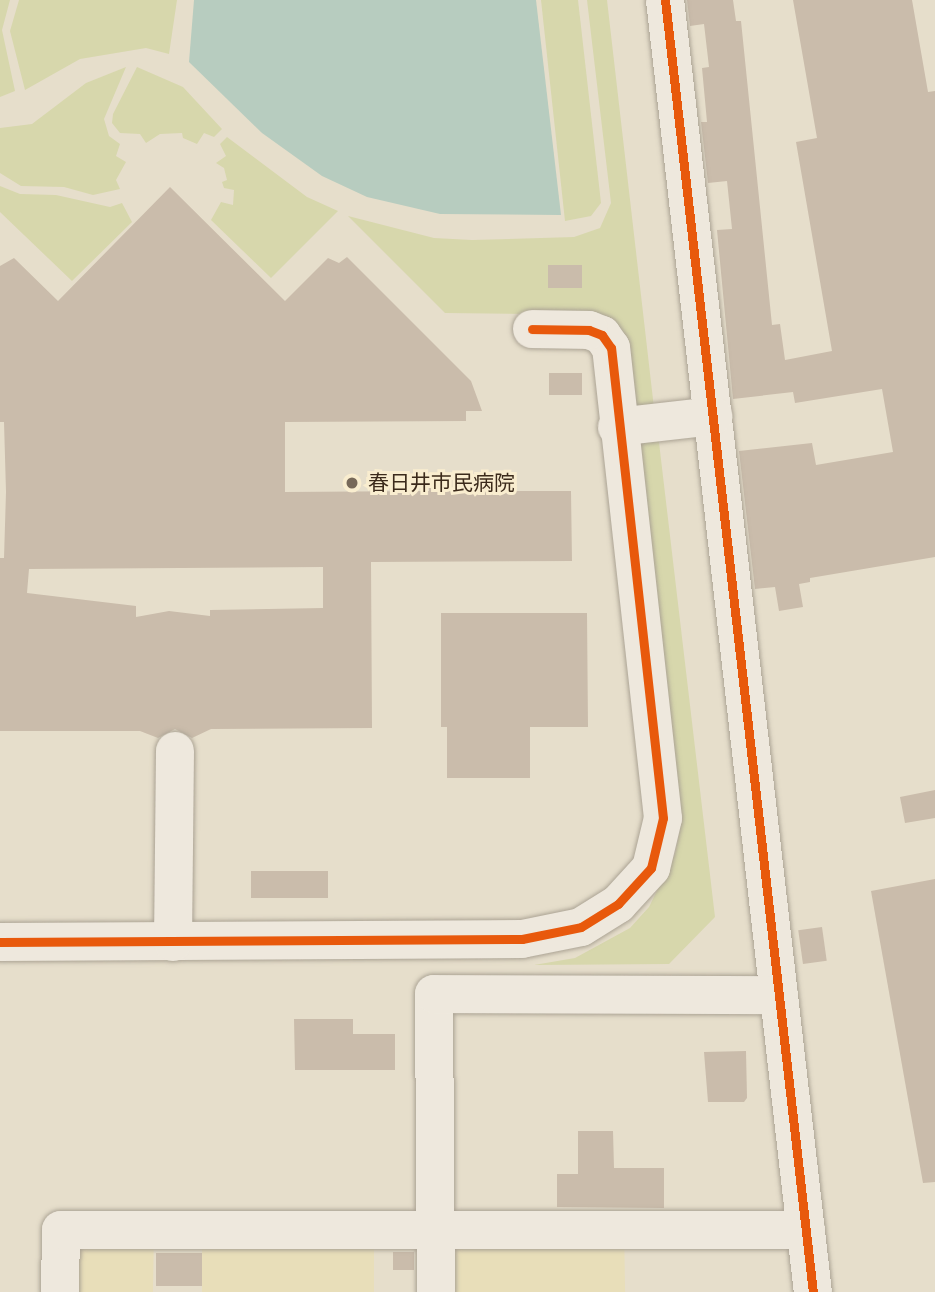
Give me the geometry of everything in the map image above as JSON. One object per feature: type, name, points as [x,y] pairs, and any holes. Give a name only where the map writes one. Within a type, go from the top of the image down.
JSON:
[{"type":"street","points":[[665,0],[813,1292]]},
{"type":"street","points":[[0,942],[522,939],[580,927],[618,904],[651,868],[663,818],[617,426],[611,348],[602,335],[589,330],[532,329]]},
{"type":"street","points":[[617,426],[713,416]]},
{"type":"street","points":[[173,942],[175,751]]},
{"type":"street","points":[[436,1292],[434,994],[779,995]]},
{"type":"street","points":[[60,1292],[61,1230],[806,1230]]},
{"type":"shaded area","points":[[194,0],[536,0],[561,215],[440,214],[367,197],[322,176],[262,133],[189,62]]},
{"type":"shaded area","points":[[624,1228],[625,1292],[436,1292],[435,1231]]},
{"type":"shaded area","points":[[202,1229],[374,1229],[374,1292],[202,1292]]},
{"type":"shaded area","points":[[61,1230],[154,1232],[153,1292],[60,1292]]},
{"type":"green space","points":[[0,0],[10,0],[2,30],[15,91],[0,97]]},
{"type":"green space","points":[[19,0],[177,0],[169,54],[146,48],[80,59],[25,90],[10,31]]},
{"type":"green space","points":[[541,0],[578,0],[601,203],[591,216],[565,221]]},
{"type":"green space","points":[[587,0],[607,0],[654,408],[639,409],[632,404],[622,330],[613,319],[602,315],[445,313],[348,216],[434,238],[472,240],[574,237],[600,228],[611,203]]},
{"type":"green space","points":[[126,67],[104,119],[109,136],[120,144],[116,156],[126,162],[116,180],[120,189],[93,195],[64,187],[21,186],[0,173],[0,128],[32,124],[86,83]]},
{"type":"green space","points":[[137,67],[183,87],[222,129],[214,137],[204,133],[197,144],[183,138],[182,133],[160,134],[146,143],[140,134],[120,133],[112,123],[113,114]]},
{"type":"green space","points":[[227,137],[307,197],[338,211],[271,278],[211,220],[221,202],[233,205],[234,190],[224,188],[222,182],[227,180],[224,168],[216,163],[226,156],[220,144]]},
{"type":"green space","points":[[0,186],[20,194],[56,195],[110,207],[122,203],[132,222],[72,281],[0,212]]},
{"type":"green space","points":[[658,434],[715,917],[669,964],[534,965],[575,958],[630,928],[649,907],[675,854],[680,829],[638,444]]},
{"type":"building","points":[[687,0],[733,0],[736,21],[741,21],[772,325],[780,324],[785,360],[832,351],[796,142],[817,138],[793,0],[912,0],[928,92],[935,91],[935,557],[810,578],[810,582],[799,584],[803,607],[779,611],[775,587],[755,589],[739,451],[812,443],[816,465],[893,452],[882,389],[795,403],[793,392],[733,399],[717,230],[732,229],[727,181],[708,183],[701,122],[707,122],[702,68],[709,67],[704,24],[690,26]]},
{"type":"building","points":[[170,187],[285,301],[328,258],[339,263],[347,257],[471,381],[482,411],[466,411],[466,421],[285,422],[285,492],[429,491],[429,480],[454,480],[454,491],[571,491],[572,561],[371,562],[372,728],[211,729],[192,738],[175,729],[158,738],[140,731],[0,731],[0,558],[4,558],[6,492],[4,422],[0,422],[0,266],[14,258],[58,301]],"holes":[[[323,567],[323,608],[210,610],[210,616],[169,611],[136,617],[136,606],[27,593],[29,569]]]},
{"type":"building","points":[[548,265],[582,265],[582,288],[548,288]]},
{"type":"building","points":[[549,373],[582,373],[582,395],[549,395]]},
{"type":"building","points":[[441,613],[587,613],[588,727],[530,727],[530,778],[447,778],[447,727],[441,727]]},
{"type":"building","points":[[935,790],[935,818],[905,823],[900,797]]},
{"type":"building","points":[[251,871],[328,871],[328,898],[251,898]]},
{"type":"building","points":[[935,879],[935,1182],[923,1183],[871,891]]},
{"type":"building","points":[[822,927],[827,961],[803,964],[798,930]]},
{"type":"building","points":[[294,1019],[353,1019],[353,1034],[395,1034],[395,1070],[295,1070]]},
{"type":"building","points":[[746,1051],[747,1098],[744,1102],[708,1102],[704,1052]]},
{"type":"building","points":[[578,1131],[613,1131],[614,1168],[664,1168],[664,1208],[557,1207],[557,1174],[578,1174]]},
{"type":"building","points":[[393,1252],[414,1252],[414,1270],[393,1270]]},
{"type":"building","points":[[156,1253],[202,1253],[202,1286],[156,1286]]},
{"type":"cycle path","points":[[665,0],[813,1292]]},
{"type":"cycle path","points":[[0,942],[522,939],[581,927],[618,904],[651,868],[663,818],[611,348],[602,335],[589,330],[532,329]]},
{"type":"place","name":"春日井市民病院","points":[[352,483]]}]
